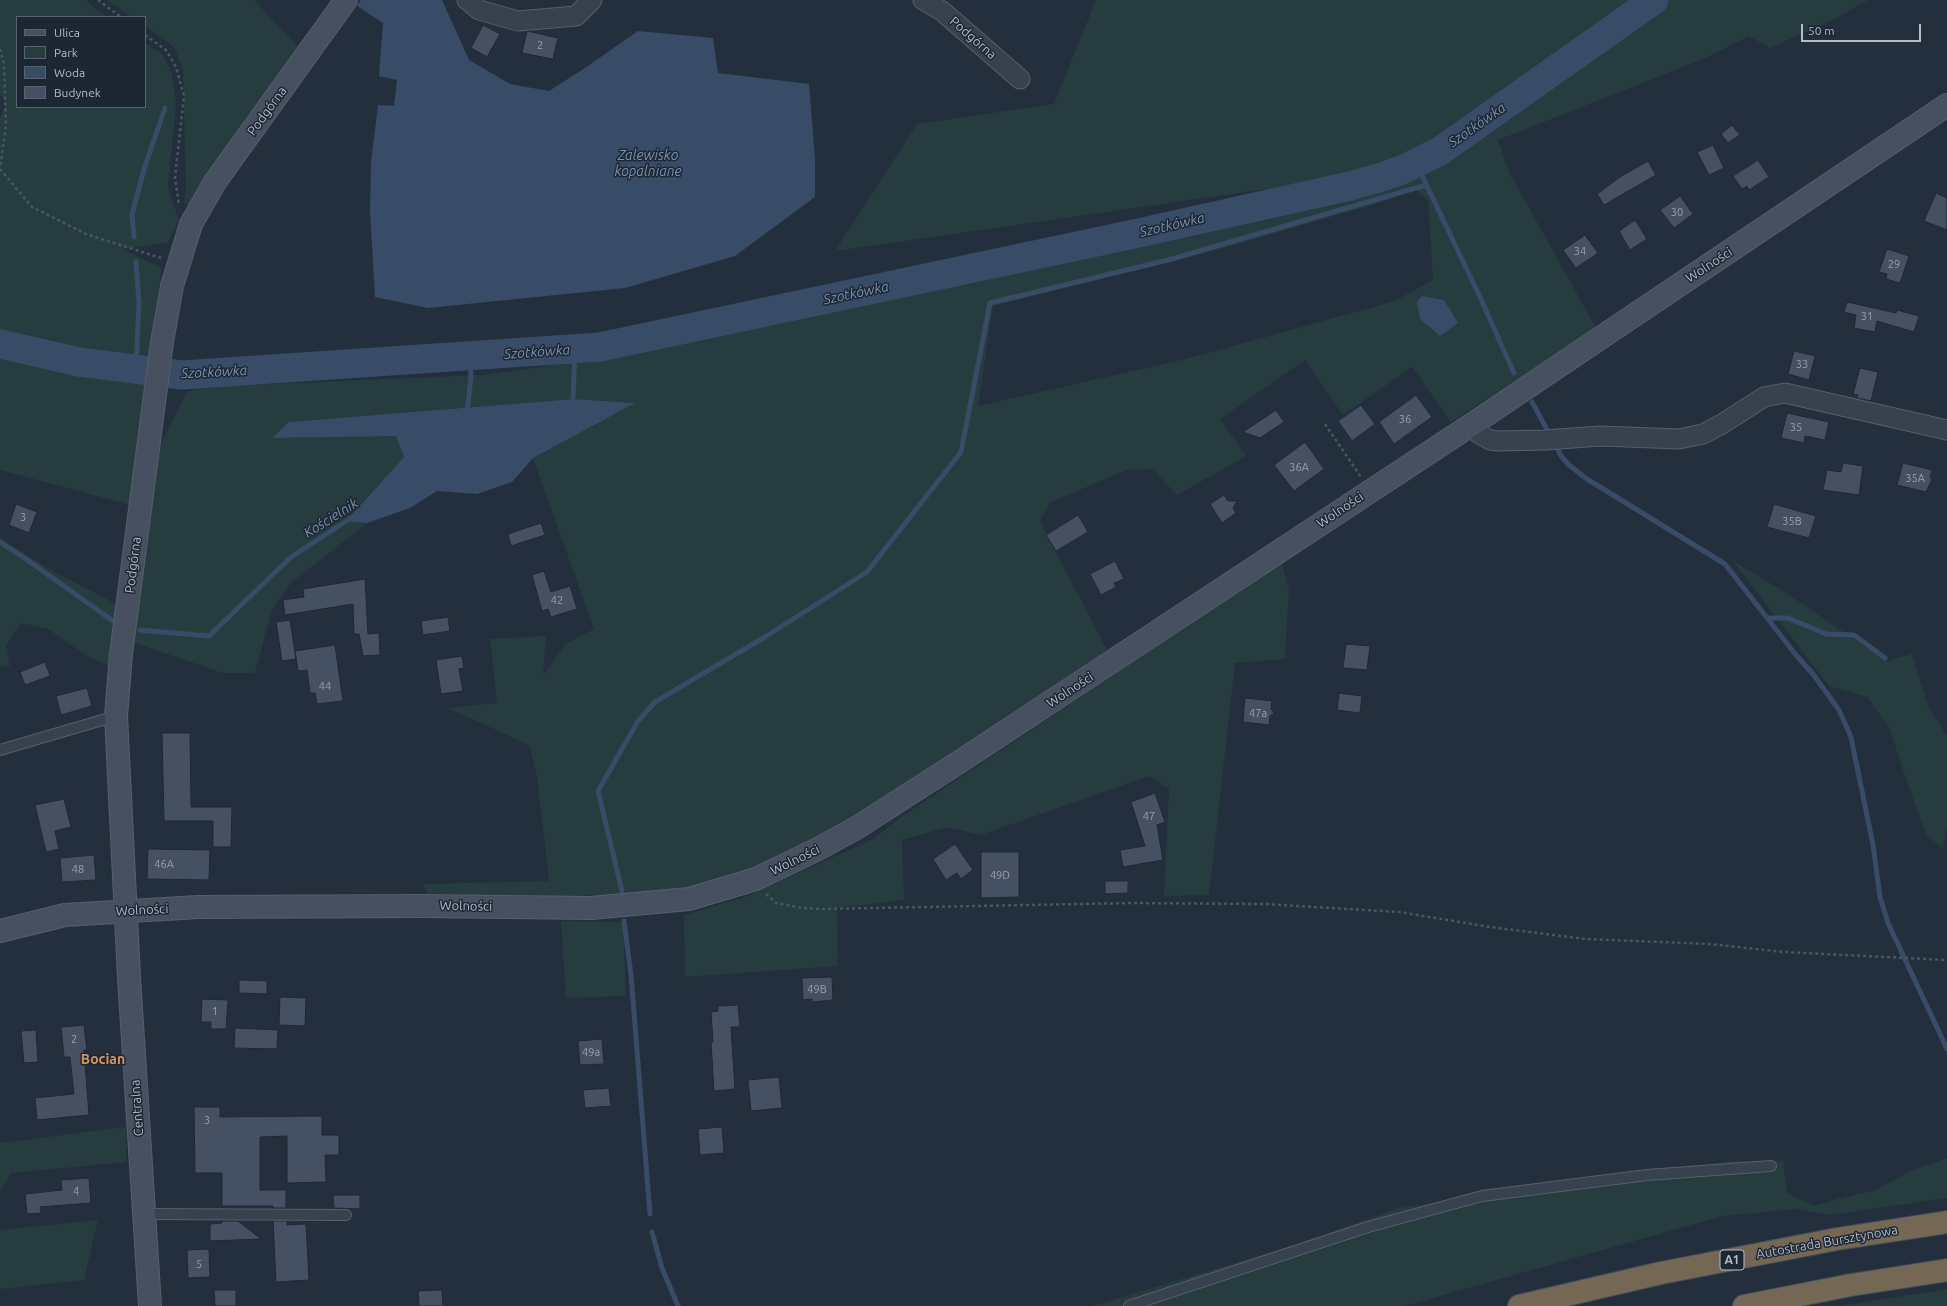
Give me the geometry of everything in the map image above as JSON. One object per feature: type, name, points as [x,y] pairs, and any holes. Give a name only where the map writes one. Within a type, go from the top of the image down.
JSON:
[{"type":"highway","name":"Autostrada Bursztynowa","points":[[1519,1306],[1669,1272],[1837,1239],[1947,1222]]},
{"type":"highway","points":[[1744,1306],[1851,1285],[1947,1270]]},
{"type":"main road","name":"Podgórna","points":[[126,911],[116,716],[122,647],[162,342],[172,286],[191,224],[215,182],[346,0]]},
{"type":"main road","name":"Wolności","points":[[0,930],[65,915],[198,907],[379,906],[590,908],[689,899],[756,879],[818,849],[858,827],[1132,649],[1370,490],[1480,433],[1947,105]]},
{"type":"main road","name":"Centralna","points":[[126,911],[150,1306]]},
{"type":"street","points":[[467,0],[480,10],[518,21],[576,16],[592,0]]},
{"type":"street","name":"Podgórna","points":[[923,0],[942,11],[1020,79]]},
{"type":"street","points":[[1480,433],[1553,440],[1601,436],[1691,437],[1704,434],[1764,397],[1785,393],[1947,430]]},
{"type":"lane","points":[[0,750],[116,716]]},
{"type":"lane","points":[[1129,1306],[1368,1227],[1482,1196],[1647,1175],[1771,1166]]},
{"type":"lane","points":[[144,1214],[346,1215]]},
{"type":"path","points":[[98,0],[120,16]]},
{"type":"path","points":[[146,36],[166,50],[176,67],[184,96],[175,177],[180,210],[191,224]]},
{"type":"path","points":[[0,49],[4,63],[6,125],[0,168],[32,207],[86,234],[179,264]]},
{"type":"path","points":[[1325,424],[1370,490]]},
{"type":"path","points":[[756,879],[763,891],[776,903],[803,908],[1132,903],[1264,904],[1399,912],[1490,927],[1585,938],[1702,944],[1783,952],[1947,960]]},
{"type":"green space","points":[[0,0],[87,0],[94,8],[106,16],[16,16],[16,108],[146,108],[146,44],[162,54],[172,73],[176,105],[168,188],[179,220],[167,243],[122,249],[162,268],[146,366],[134,506],[0,470],[0,117],[6,105],[0,94]]},
{"type":"green space","points":[[107,0],[254,0],[299,48],[192,205],[184,203],[186,186],[183,70],[174,47],[146,27],[146,16],[130,16]]},
{"type":"green space","points":[[1096,0],[1640,0],[1474,120],[1414,155],[1350,177],[835,251],[917,124],[1054,104]]},
{"type":"green space","points":[[1669,0],[1868,0],[1838,17],[1770,48],[1749,36],[1708,57],[1498,140],[1509,172],[1596,328],[1451,422],[1412,367],[1343,415],[1305,360],[1220,419],[1246,456],[1177,495],[1152,469],[1127,470],[1051,502],[1040,521],[1107,650],[869,810],[763,865],[713,884],[630,895],[588,895],[532,898],[427,894],[424,884],[549,881],[537,777],[529,745],[448,708],[497,703],[490,639],[546,636],[543,676],[566,644],[594,629],[533,458],[634,403],[573,399],[289,422],[272,438],[396,435],[404,457],[350,516],[304,547],[346,521],[367,523],[291,583],[272,609],[255,673],[223,673],[132,642],[158,450],[187,392],[202,387],[482,375],[542,367],[799,320],[1061,255],[1400,177],[1484,130]],"holes":[[[1415,190],[1428,200],[1433,280],[1395,301],[1186,359],[978,406],[993,306],[1224,248],[1378,203]]]},
{"type":"green space","points":[[0,538],[49,569],[118,605],[114,668],[90,658],[48,629],[21,623],[6,646],[10,666],[0,667]]},
{"type":"green space","points":[[1733,561],[1785,592],[1886,661],[1912,654],[1928,706],[1947,736],[1947,827],[1943,849],[1926,834],[1889,727],[1867,697],[1829,686]]},
{"type":"green space","points":[[1282,563],[1289,590],[1285,659],[1235,663],[1209,895],[1164,896],[1169,789],[1149,776],[981,835],[947,827],[902,840],[904,900],[837,908],[838,966],[685,977],[684,915],[748,896],[873,839],[901,817]]},
{"type":"green space","points":[[561,921],[623,922],[626,996],[566,998]]},
{"type":"green space","points":[[126,1127],[126,1162],[11,1173],[0,1192],[0,1143]]},
{"type":"green space","points":[[1947,1158],[1947,1198],[1829,1215],[1796,1209],[1723,1216],[1405,1306],[1093,1306],[1297,1244],[1399,1208],[1729,1161],[1783,1161],[1787,1193],[1814,1206],[1875,1190],[1911,1171]]},
{"type":"green space","points":[[98,1220],[84,1280],[0,1289],[0,1230]]},
{"type":"green space","points":[[1947,1289],[1947,1306],[1840,1306]]},
{"type":"water","name":"Zalewisko kopalniane","points":[[361,0],[442,0],[469,60],[510,84],[549,91],[638,31],[713,38],[718,73],[809,84],[815,159],[815,197],[735,256],[625,288],[428,308],[375,297],[370,210],[371,163],[378,105],[394,106],[397,80],[379,76],[383,23],[357,6]]},
{"type":"water","points":[[1422,296],[1444,300],[1458,323],[1440,336],[1420,319],[1417,302]]},
{"type":"water","points":[[573,399],[635,403],[533,458],[512,482],[477,494],[437,491],[410,508],[367,523],[346,521],[404,457],[396,436],[272,438],[289,422]]},
{"type":"building","points":[[483,25],[500,34],[487,57],[471,48]]},
{"type":"building","points":[[527,31],[558,38],[553,59],[522,53]]},
{"type":"building","points":[[1732,125],[1740,135],[1728,143],[1721,134]]},
{"type":"building","points":[[1713,145],[1724,168],[1709,175],[1697,152]]},
{"type":"building","points":[[1758,160],[1769,177],[1749,190],[1747,186],[1742,189],[1733,176]]},
{"type":"building","points":[[1648,161],[1656,175],[1604,205],[1597,194],[1620,177]]},
{"type":"building","points":[[1936,193],[1947,198],[1947,230],[1924,221]]},
{"type":"building","points":[[1680,196],[1693,214],[1674,228],[1660,210]]},
{"type":"building","points":[[1635,220],[1647,239],[1630,250],[1619,231]]},
{"type":"building","points":[[1585,235],[1598,253],[1576,268],[1563,250]]},
{"type":"building","points":[[1887,249],[1909,256],[1900,283],[1886,279],[1887,274],[1879,272]]},
{"type":"building","points":[[1847,302],[1896,313],[1897,310],[1919,316],[1914,332],[1877,321],[1875,332],[1854,328],[1856,315],[1844,312]]},
{"type":"building","points":[[1794,351],[1815,356],[1809,380],[1788,374]]},
{"type":"building","points":[[1860,368],[1878,372],[1871,401],[1857,398],[1858,395],[1853,394]]},
{"type":"building","points":[[1416,395],[1432,417],[1394,444],[1379,422]]},
{"type":"building","points":[[1361,405],[1375,424],[1352,441],[1338,421]]},
{"type":"building","points":[[1276,410],[1284,422],[1260,438],[1243,432]]},
{"type":"building","points":[[1787,413],[1829,422],[1825,440],[1805,436],[1804,443],[1781,438]]},
{"type":"building","points":[[1305,442],[1324,469],[1294,491],[1274,465]]},
{"type":"building","points":[[1843,463],[1863,466],[1859,495],[1823,490],[1827,470],[1841,472]]},
{"type":"building","points":[[1903,463],[1932,470],[1930,477],[1932,479],[1926,492],[1897,485]]},
{"type":"building","points":[[1224,495],[1228,501],[1237,501],[1233,508],[1236,513],[1222,523],[1210,504]]},
{"type":"building","points":[[16,504],[37,512],[29,533],[9,525]]},
{"type":"building","points":[[1774,504],[1816,516],[1809,538],[1767,527]]},
{"type":"building","points":[[1078,515],[1088,532],[1056,551],[1046,535]]},
{"type":"building","points":[[541,523],[545,535],[511,546],[508,534]]},
{"type":"building","points":[[1115,561],[1124,579],[1114,583],[1116,587],[1101,595],[1090,574]]},
{"type":"building","points":[[544,571],[551,592],[570,586],[577,609],[551,617],[548,609],[542,611],[532,575]]},
{"type":"building","points":[[365,579],[368,634],[379,633],[380,655],[363,656],[359,634],[354,634],[353,604],[285,615],[283,600],[304,597],[303,589]]},
{"type":"building","points":[[448,617],[450,631],[423,635],[421,621]]},
{"type":"building","points":[[290,620],[296,659],[282,661],[276,622]]},
{"type":"building","points":[[1346,644],[1370,646],[1367,670],[1343,668]]},
{"type":"building","points":[[335,645],[343,701],[317,704],[315,693],[310,693],[307,670],[298,671],[295,651]]},
{"type":"building","points":[[462,656],[464,668],[459,669],[463,691],[441,694],[436,660]]},
{"type":"building","points":[[45,662],[50,676],[25,685],[20,672]]},
{"type":"building","points":[[87,688],[92,706],[61,715],[56,696]]},
{"type":"building","points":[[1339,693],[1362,696],[1360,713],[1337,710]]},
{"type":"building","points":[[1245,698],[1272,701],[1271,709],[1274,713],[1270,716],[1269,725],[1243,722]]},
{"type":"building","points":[[162,733],[190,733],[191,807],[232,807],[231,847],[213,847],[213,821],[164,821]]},
{"type":"building","points":[[1155,793],[1165,822],[1157,825],[1163,860],[1123,867],[1120,850],[1145,846],[1131,802]]},
{"type":"building","points":[[64,799],[71,827],[55,831],[59,849],[46,852],[35,805]]},
{"type":"building","points":[[955,844],[973,870],[961,879],[957,873],[946,880],[933,859]]},
{"type":"building","points":[[148,849],[210,850],[209,880],[147,879]]},
{"type":"building","points":[[981,852],[1019,852],[1019,897],[981,898]]},
{"type":"building","points":[[94,855],[96,880],[62,882],[60,858]]},
{"type":"building","points":[[1105,881],[1128,881],[1128,893],[1105,894]]},
{"type":"building","points":[[832,977],[833,1000],[812,1002],[812,999],[803,1000],[802,978]]},
{"type":"building","points":[[239,980],[267,981],[267,994],[239,993]]},
{"type":"building","points":[[280,997],[306,998],[305,1026],[279,1025]]},
{"type":"building","points":[[202,999],[228,1000],[226,1029],[211,1029],[211,1022],[201,1022]]},
{"type":"building","points":[[738,1005],[740,1027],[731,1027],[735,1089],[714,1091],[711,1012],[718,1011],[718,1006]]},
{"type":"building","points":[[84,1025],[87,1050],[84,1050],[89,1115],[37,1120],[35,1098],[74,1094],[70,1057],[64,1057],[61,1027]]},
{"type":"building","points":[[235,1028],[278,1030],[277,1049],[234,1048]]},
{"type":"building","points":[[36,1030],[38,1062],[24,1063],[21,1031]]},
{"type":"building","points":[[602,1039],[604,1064],[580,1065],[578,1041]]},
{"type":"building","points":[[779,1077],[782,1108],[751,1111],[748,1080]]},
{"type":"building","points":[[609,1088],[611,1106],[585,1108],[583,1090]]},
{"type":"building","points":[[194,1107],[220,1107],[220,1117],[322,1116],[322,1135],[339,1135],[339,1155],[325,1155],[326,1182],[287,1183],[287,1136],[260,1137],[260,1190],[286,1190],[286,1208],[273,1208],[273,1206],[222,1206],[222,1173],[195,1173]]},
{"type":"building","points":[[722,1127],[724,1153],[700,1155],[698,1129]]},
{"type":"building","points":[[89,1178],[91,1203],[40,1207],[41,1213],[27,1214],[25,1194],[62,1190],[61,1180]]},
{"type":"building","points":[[333,1195],[360,1195],[360,1209],[334,1208]]},
{"type":"building","points":[[222,1221],[238,1221],[261,1239],[210,1241],[210,1224],[222,1223]]},
{"type":"building","points":[[273,1221],[287,1221],[287,1225],[306,1224],[309,1280],[276,1282]]},
{"type":"building","points":[[209,1249],[210,1277],[188,1278],[187,1250]]},
{"type":"building","points":[[214,1290],[236,1290],[236,1306],[215,1306]]},
{"type":"building","points":[[442,1290],[443,1306],[419,1306],[418,1291]]},
{"type":"waterway","name":"Szotkówka","points":[[0,344],[79,362],[182,375],[600,347],[1134,234],[1350,186],[1382,177],[1404,169],[1440,151],[1654,0]]},
{"type":"waterway","points":[[134,237],[132,214],[145,166],[165,108]]},
{"type":"waterway","points":[[1416,163],[1480,297],[1514,373]]},
{"type":"waterway","points":[[622,891],[598,791],[638,721],[655,702],[765,637],[867,572],[961,452],[990,303],[1172,259],[1426,185]]},
{"type":"waterway","points":[[136,262],[139,303],[136,369]]},
{"type":"waterway","points":[[573,399],[575,349]]},
{"type":"waterway","name":"Kościelnik","points":[[467,413],[471,376],[470,356]]},
{"type":"waterway","points":[[1532,402],[1550,435]]},
{"type":"waterway","points":[[1555,444],[1561,456],[1569,465],[1587,479],[1725,564],[1796,655],[1813,674],[1839,710],[1851,737],[1873,845],[1880,897],[1888,923],[1947,1049]]},
{"type":"waterway","name":"Kościelnik","points":[[140,630],[209,636],[291,557],[351,518]]},
{"type":"waterway","name":"Kościelnik","points":[[0,542],[113,621]]},
{"type":"waterway","points":[[1769,618],[1788,618],[1826,634],[1854,635],[1885,658]]},
{"type":"waterway","points":[[624,921],[631,975],[650,1214]]},
{"type":"waterway","points":[[652,1232],[662,1268],[678,1306]]},
{"type":"district","name":"Bocian","points":[[103,1059]]}]
